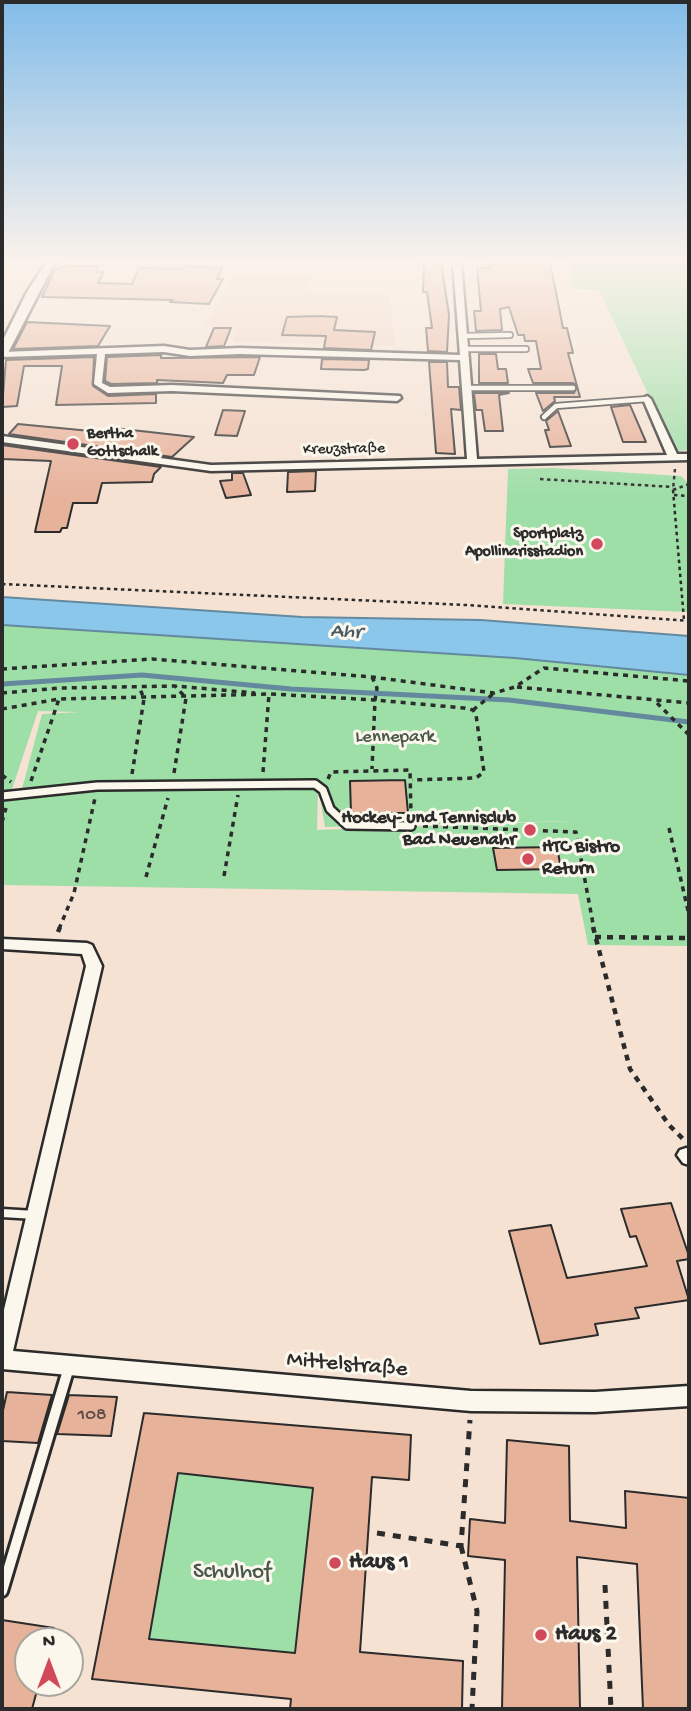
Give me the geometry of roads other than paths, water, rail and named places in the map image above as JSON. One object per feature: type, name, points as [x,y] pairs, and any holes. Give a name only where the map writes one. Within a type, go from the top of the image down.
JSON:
[{"type":"street","points":[[464,342],[472,463]]},
{"type":"street","points":[[2,354],[164,349],[190,353],[465,353]]},
{"type":"street","points":[[101,352],[98,384],[108,390],[172,388],[397,398]]},
{"type":"street","points":[[647,399],[673,457]]},
{"type":"street","name":"Kreuzstraße","points":[[2,439],[211,468],[689,457]]},
{"type":"street","points":[[2,944],[87,950],[94,966],[2,1359]]},
{"type":"street","name":"Mittelstraße","points":[[2,1359],[471,1401],[595,1402],[689,1396]]},
{"type":"lane","points":[[465,353],[526,349]]},
{"type":"lane","points":[[469,388],[573,388]]},
{"type":"lane","points":[[544,417],[556,405],[647,399]]},
{"type":"lane","points":[[2,796],[97,786],[315,785],[323,790],[330,809],[347,825],[411,826]]},
{"type":"lane","points":[[2,1213],[35,1215]]},
{"type":"lane","points":[[2,1591],[38,1479],[69,1366]]},
{"type":"water","name":"Ahr","points":[[2,597],[302,617],[481,620],[689,636],[689,675],[515,658],[2,625]]},
{"type":"waterway","points":[[2,684],[142,675],[291,689],[509,700],[689,722]]},
{"type":"place","name":"Bertha Gottschalk","points":[[73,444]]},
{"type":"place","name":"Sportplatz Apollinarisstadion","points":[[597,544]]},
{"type":"place","name":"Hockey- und Tennisclub Bad Neuenahr","points":[[530,830]]},
{"type":"place","name":"HTC Bistro Return","points":[[528,859]]},
{"type":"place","name":"Haus 1","points":[[335,1563]]},
{"type":"place","name":"Haus 2","points":[[541,1635]]},
{"type":"park label","name":"Lennepark","points":[[395,738]]},
{"type":"park label","name":"Schulhof","points":[[232,1573]]}]
